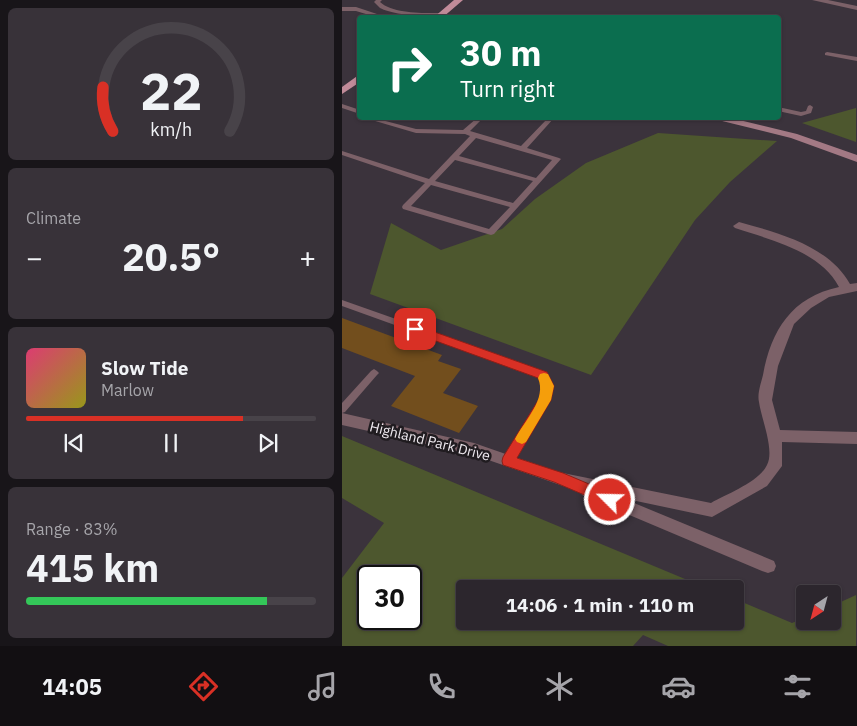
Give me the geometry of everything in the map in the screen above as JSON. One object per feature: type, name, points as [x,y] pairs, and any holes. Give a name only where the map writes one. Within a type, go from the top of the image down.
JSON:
[{"type":"main road","points":[[439,15],[459,0]]},
{"type":"main road","points":[[342,91],[357,79]]},
{"type":"street","points":[[816,0],[856,8]]},
{"type":"street","points":[[729,120],[794,136],[856,159]]},
{"type":"street","points":[[739,226],[783,239],[813,255],[835,272],[851,288]]},
{"type":"street","points":[[558,478],[712,510],[762,482],[775,466],[775,436],[765,400],[771,366],[778,342],[790,321],[808,305],[825,294],[851,288]]},
{"type":"street","name":"Highland Park Drive","points":[[342,419],[474,450],[558,478],[768,566]]},
{"type":"street","points":[[775,436],[856,438]]},
{"type":"lane","points":[[379,0],[377,2],[379,5],[386,8],[418,15]]},
{"type":"lane","points":[[342,9],[356,9],[377,15]]},
{"type":"lane","points":[[827,54],[856,59]]},
{"type":"lane","points":[[342,106],[357,111]]},
{"type":"lane","points":[[781,110],[801,114],[809,112],[810,108]]},
{"type":"lane","points":[[375,120],[416,131],[465,132],[558,159],[491,232],[406,207],[475,135]]},
{"type":"lane","points":[[465,132],[478,120]]},
{"type":"lane","points":[[522,149],[549,120]]},
{"type":"lane","points":[[342,153],[430,182],[514,206]]},
{"type":"lane","points":[[454,157],[537,180]]},
{"type":"lane","points":[[342,303],[543,375],[548,386],[545,400],[508,461]]},
{"type":"lane","points":[[342,409],[374,373]]},
{"type":"green space","points":[[856,108],[856,142],[802,123]]},
{"type":"green space","points":[[658,133],[777,141],[730,182],[695,220],[591,375],[370,294],[391,223],[441,250],[502,229],[535,199],[586,163]]},
{"type":"green space","points":[[342,436],[687,580],[456,580],[456,630],[744,630],[744,603],[792,623],[796,621],[796,630],[841,630],[841,602],[856,595],[856,646],[668,646],[643,635],[633,646],[342,646],[342,578],[384,523],[342,498]]},
{"type":"building","points":[[342,318],[442,355],[438,361],[461,369],[443,393],[478,406],[459,433],[391,406],[415,376],[342,348]]},
{"type":"slow traffic","points":[[522,439],[545,400],[548,386],[544,378]]},
{"type":"route","points":[[415,329],[543,375],[548,386],[545,400],[508,461],[558,478],[610,500]]}]
